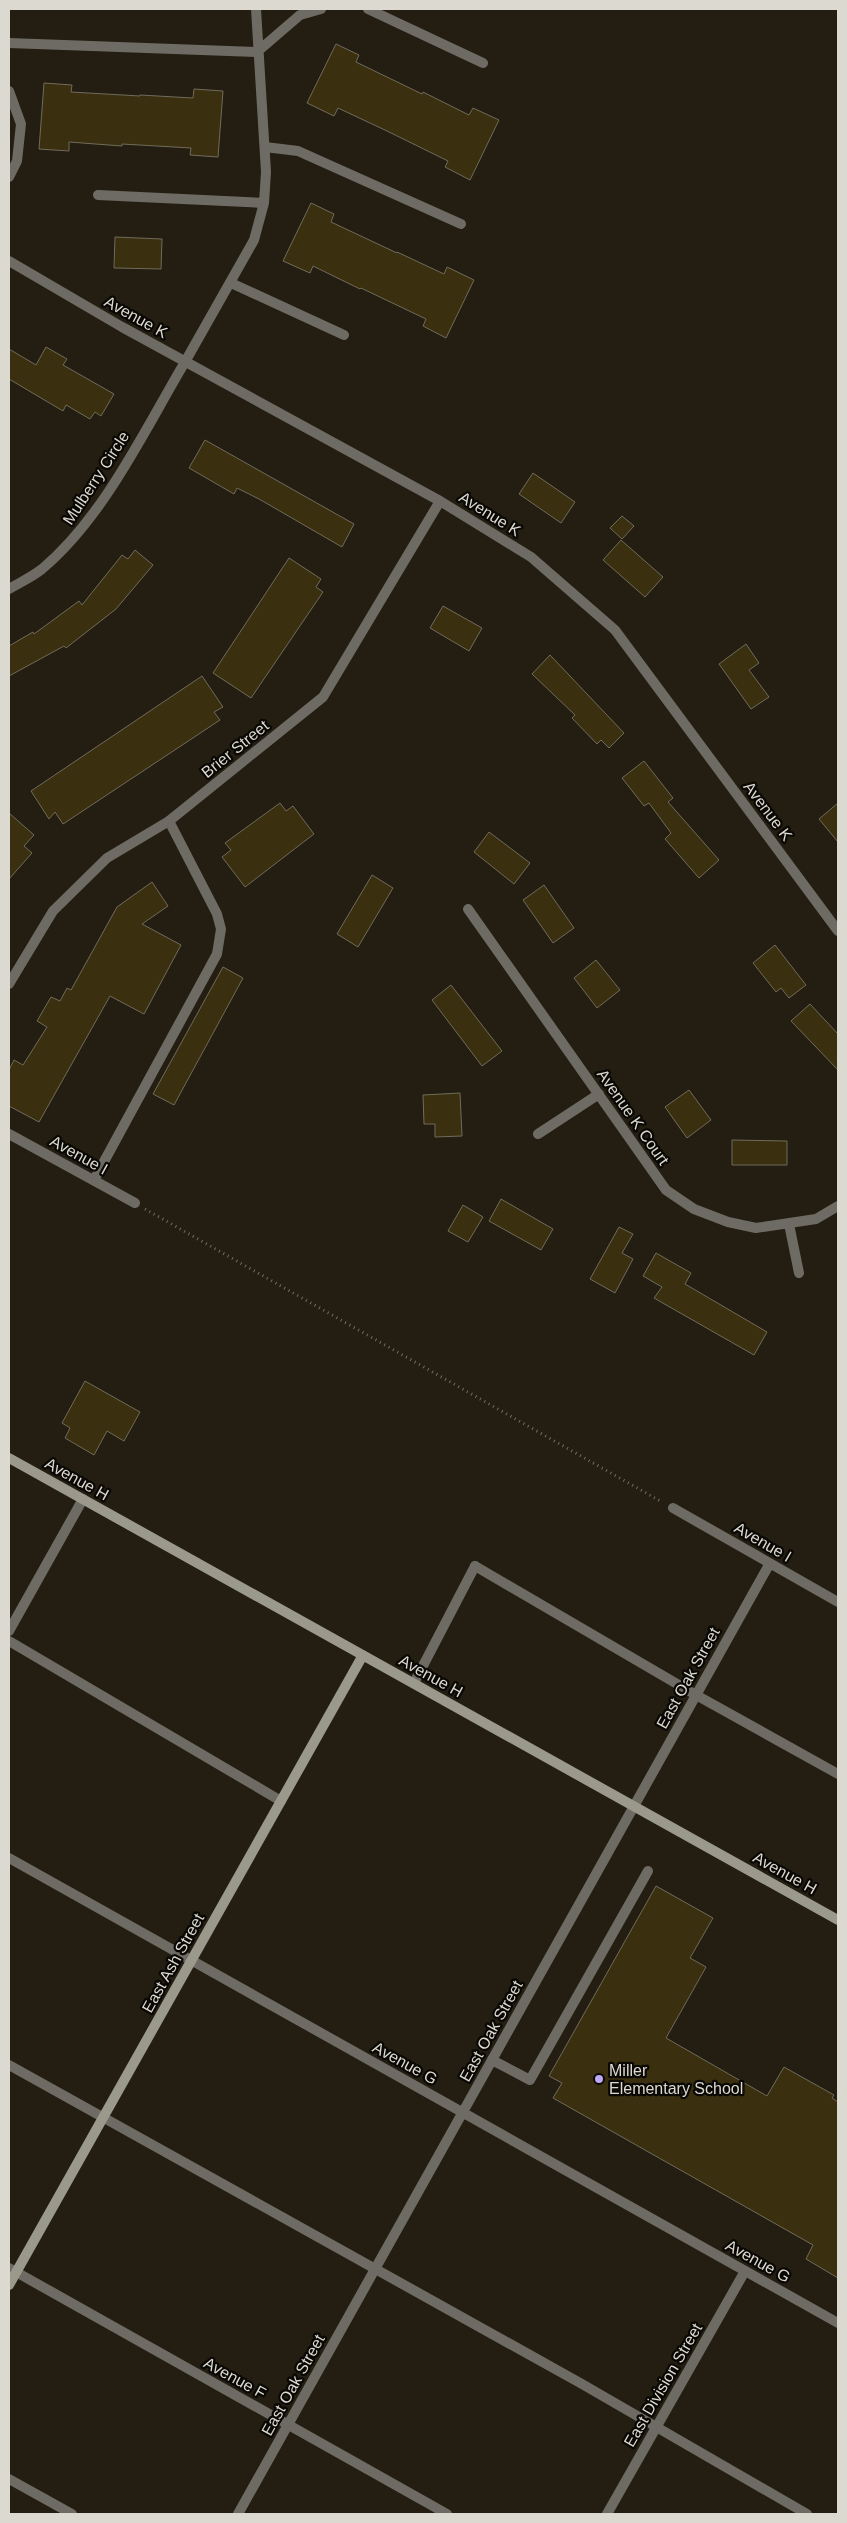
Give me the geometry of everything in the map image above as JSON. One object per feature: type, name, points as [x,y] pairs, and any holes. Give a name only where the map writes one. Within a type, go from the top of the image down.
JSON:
[{"type":"street","name":"Mulberry Circle","points":[[9,589],[41,570],[80,532],[118,475],[231,284],[254,240],[264,203],[265,147],[261,78],[257,52],[256,9]]},
{"type":"street","points":[[9,42],[257,52],[300,15],[321,9]]},
{"type":"street","points":[[368,9],[483,63]]},
{"type":"street","points":[[9,91],[22,124],[17,161],[9,177]]},
{"type":"street","points":[[265,147],[298,151],[461,224]]},
{"type":"street","points":[[98,195],[264,203]]},
{"type":"street","name":"Avenue K","points":[[9,261],[185,362],[440,501],[531,557],[615,630],[838,931]]},
{"type":"street","points":[[231,284],[344,335]]},
{"type":"street","name":"Brier Street","points":[[9,984],[53,911],[107,858],[169,821],[323,697],[440,501]]},
{"type":"street","points":[[94,1180],[217,954],[221,929],[217,914],[169,821]]},
{"type":"street","name":"Avenue K Court","points":[[468,910],[666,1190],[694,1209],[728,1222],[756,1228],[816,1219],[838,1206]]},
{"type":"street","points":[[538,1134],[599,1094]]},
{"type":"street","name":"Avenue I","points":[[9,1134],[135,1203]]},
{"type":"street","points":[[790,1224],[799,1273]]},
{"type":"street","name":"Avenue H","points":[[9,1458],[838,1920]]},
{"type":"street","points":[[9,1631],[83,1499]]},
{"type":"street","name":"Avenue I","points":[[673,1508],[838,1602]]},
{"type":"street","name":"East Oak Street","points":[[238,2514],[770,1563]]},
{"type":"street","points":[[414,1683],[475,1566],[696,1695],[838,1774]]},
{"type":"street","points":[[9,1641],[281,1801]]},
{"type":"street","name":"East Ash Street","points":[[9,2285],[12,2270],[103,2118],[363,1655]]},
{"type":"street","name":"Avenue G","points":[[9,1858],[838,2324]]},
{"type":"street","points":[[492,2060],[530,2080],[648,1871]]},
{"type":"street","points":[[9,2065],[656,2427],[807,2514]]},
{"type":"street","name":"Avenue F","points":[[12,2270],[447,2514]]},
{"type":"street","name":"East Division Street","points":[[607,2514],[745,2271]]},
{"type":"street","points":[[9,2479],[72,2514]]},
{"type":"path","points":[[135,1203],[673,1508]]},
{"type":"building","points":[[336,44],[359,55],[356,62],[422,94],[423,92],[469,115],[473,108],[499,120],[470,180],[445,167],[448,161],[387,131],[338,108],[334,116],[307,103]]},
{"type":"building","points":[[44,83],[72,85],[71,92],[140,96],[193,98],[194,89],[223,91],[218,157],[190,155],[191,148],[122,144],[122,146],[69,142],[69,151],[39,149]]},
{"type":"building","points":[[311,203],[334,214],[331,222],[444,274],[447,267],[474,280],[446,338],[423,326],[426,319],[361,288],[313,266],[310,273],[283,261]]},
{"type":"building","points":[[115,237],[162,239],[161,269],[114,268]]},
{"type":"building","points":[[46,347],[67,359],[63,365],[114,394],[101,416],[95,412],[90,419],[66,405],[63,411],[9,379],[9,349],[36,365]]},
{"type":"building","points":[[205,440],[354,524],[342,547],[259,499],[237,488],[234,494],[189,468]]},
{"type":"building","points":[[533,473],[575,502],[561,523],[519,494]]},
{"type":"building","points":[[622,516],[634,526],[622,539],[610,528]]},
{"type":"building","points":[[621,540],[663,577],[645,597],[603,560]]},
{"type":"building","points":[[135,550],[153,565],[116,609],[66,648],[64,646],[9,676],[9,646],[33,632],[34,634],[79,601],[82,605],[122,555],[128,559]]},
{"type":"building","points":[[289,558],[321,579],[316,587],[323,592],[251,698],[213,673]]},
{"type":"building","points":[[443,606],[482,628],[469,651],[430,628]]},
{"type":"building","points":[[746,644],[759,663],[749,670],[769,697],[751,709],[719,664]]},
{"type":"building","points":[[550,655],[624,733],[609,748],[601,740],[597,744],[572,718],[575,715],[532,674]]},
{"type":"building","points":[[202,676],[223,707],[214,712],[220,720],[63,824],[55,812],[49,819],[31,791]]},
{"type":"building","points":[[644,761],[673,798],[668,802],[719,860],[699,878],[665,839],[671,833],[649,803],[644,806],[622,778]]},
{"type":"building","points":[[280,803],[286,811],[293,806],[314,834],[245,887],[222,857],[231,850],[225,843]]},
{"type":"building","points":[[838,803],[838,842],[819,819]]},
{"type":"building","points":[[9,813],[34,835],[24,846],[32,853],[9,879]]},
{"type":"building","points":[[489,832],[530,863],[514,884],[474,852]]},
{"type":"building","points":[[372,875],[393,888],[358,947],[337,934]]},
{"type":"building","points":[[152,882],[168,906],[142,924],[181,945],[144,1014],[110,996],[39,1122],[9,1106],[9,1070],[14,1060],[23,1065],[47,1027],[37,1021],[51,997],[60,1001],[67,988],[71,990],[117,907]]},
{"type":"building","points":[[544,885],[574,928],[553,943],[523,900]]},
{"type":"building","points":[[775,945],[806,985],[789,998],[781,988],[776,992],[753,963]]},
{"type":"building","points":[[596,960],[620,990],[597,1008],[574,978]]},
{"type":"building","points":[[223,967],[243,978],[174,1105],[153,1094]]},
{"type":"building","points":[[451,985],[502,1051],[482,1066],[432,1000]]},
{"type":"building","points":[[810,1004],[838,1034],[838,1070],[791,1021]]},
{"type":"building","points":[[689,1090],[711,1120],[687,1138],[665,1107]]},
{"type":"building","points":[[460,1093],[462,1136],[435,1137],[435,1124],[424,1124],[423,1095]]},
{"type":"building","points":[[732,1140],[787,1141],[787,1165],[732,1165]]},
{"type":"building","points":[[501,1199],[553,1229],[541,1250],[489,1221]]},
{"type":"building","points":[[463,1205],[483,1217],[468,1242],[448,1231]]},
{"type":"building","points":[[619,1227],[633,1234],[622,1253],[633,1259],[615,1293],[590,1279]]},
{"type":"building","points":[[656,1253],[691,1273],[685,1284],[767,1332],[754,1355],[654,1298],[662,1287],[643,1276]]},
{"type":"building","points":[[85,1381],[140,1412],[124,1441],[107,1431],[94,1455],[65,1438],[70,1428],[62,1423]]},
{"type":"building","name":"Miller Elementary School","points":[[656,1886],[713,1918],[690,1958],[706,1967],[666,2038],[767,2096],[784,2067],[834,2095],[832,2098],[838,2102],[838,2278],[806,2259],[813,2245],[553,2098],[562,2083],[549,2076]]},
{"type":"place","name":"Miller Elementary School","points":[[599,2079]]}]
